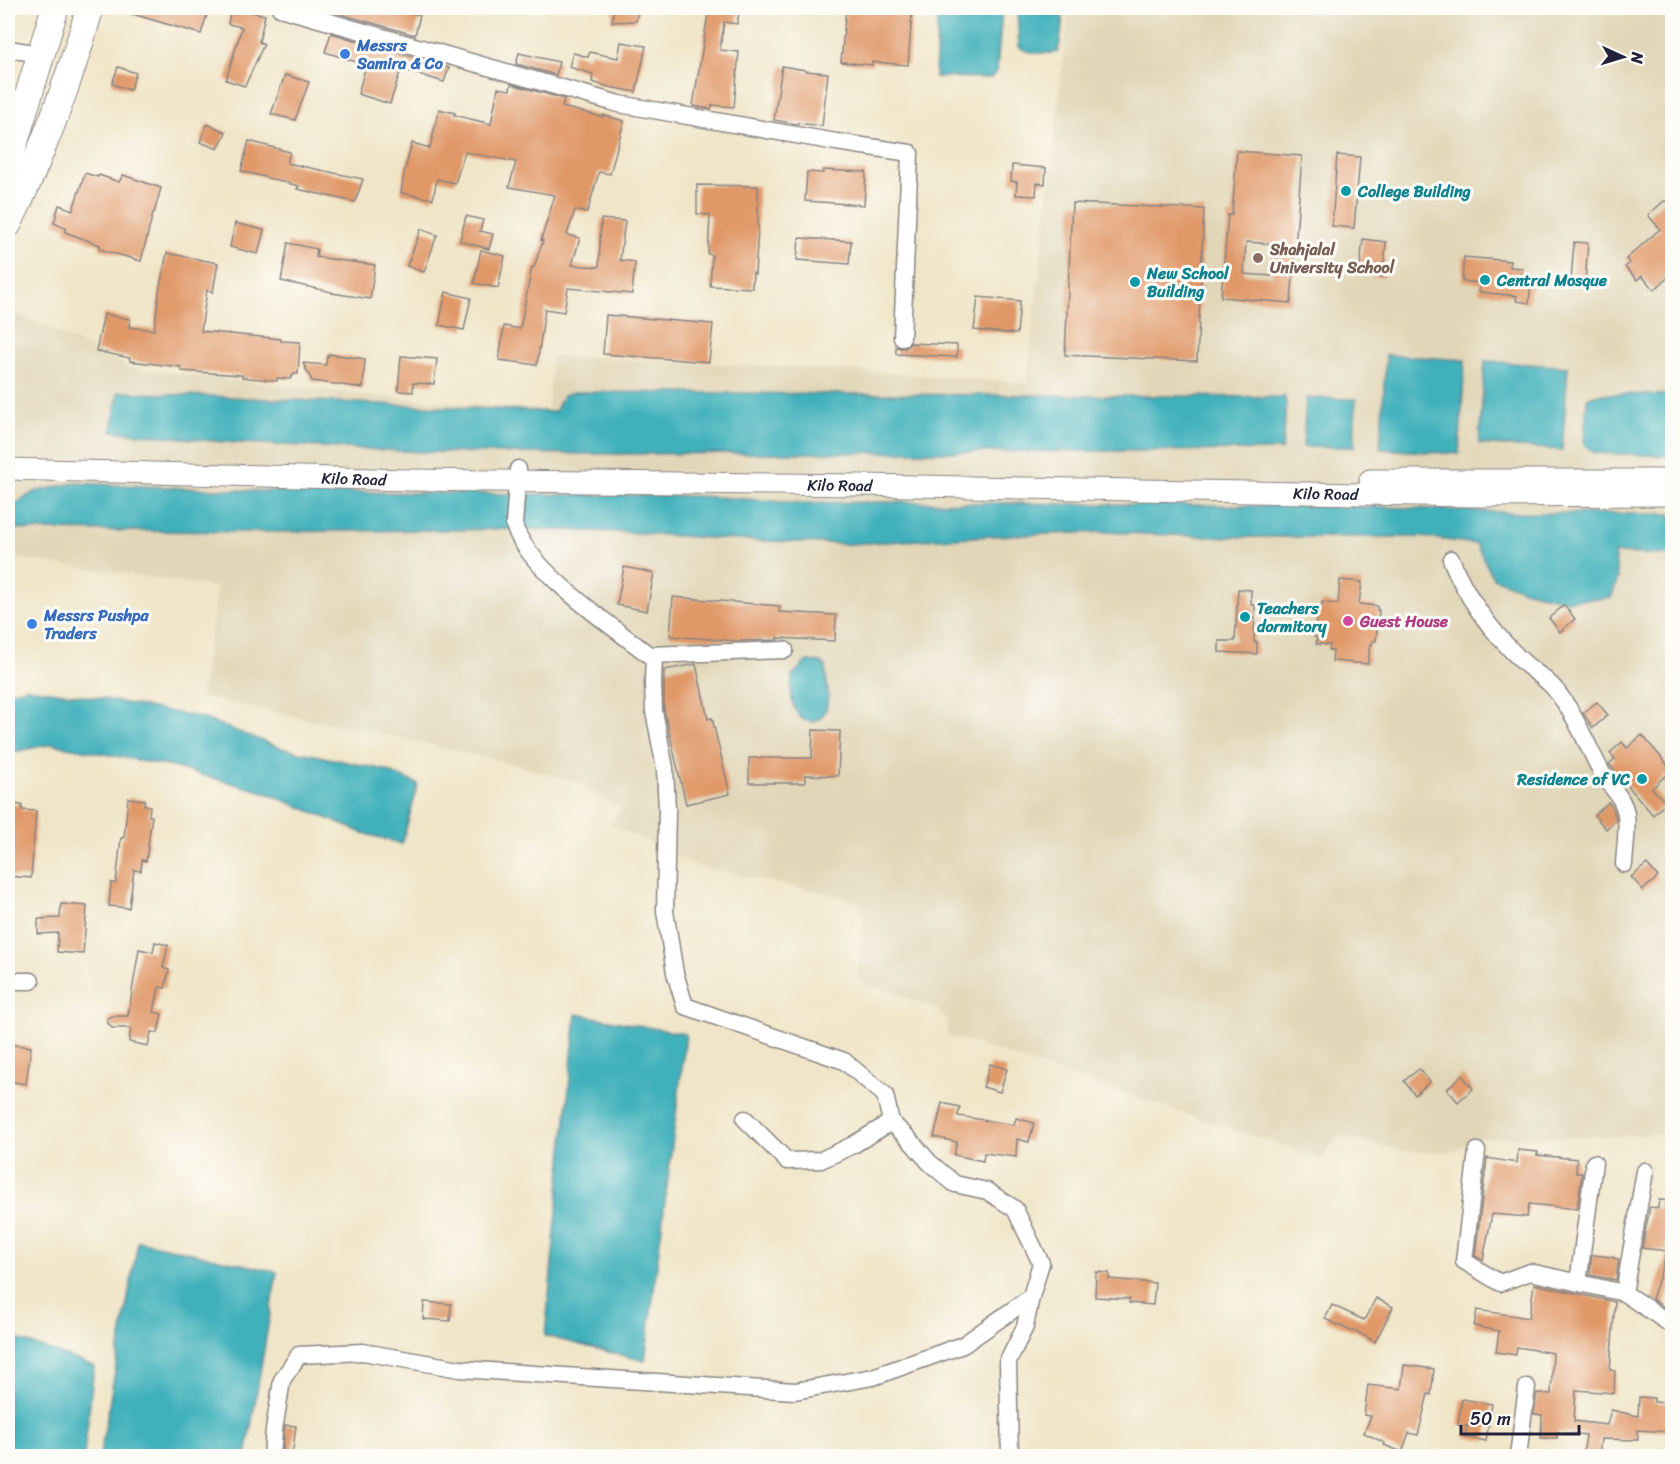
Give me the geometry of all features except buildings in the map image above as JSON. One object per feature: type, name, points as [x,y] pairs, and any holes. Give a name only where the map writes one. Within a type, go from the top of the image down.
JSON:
[{"type":"main road","points":[[8,163],[55,8]]},
{"type":"main road","points":[[8,224],[50,128],[90,8]]},
{"type":"street","points":[[280,8],[619,104],[910,153],[902,338]]},
{"type":"street","points":[[8,49],[41,54]]},
{"type":"street","name":"Kilo Road","points":[[8,458],[395,468],[518,475],[1281,492],[1474,496],[1672,495]]},
{"type":"street","name":"Kilo Road","points":[[8,469],[214,476],[518,475],[1672,480]]},
{"type":"street","points":[[518,475],[514,525],[532,555],[568,591],[649,655],[785,650]]},
{"type":"street","points":[[1451,559],[1466,590],[1501,639],[1523,662],[1554,688],[1566,705],[1602,773],[1618,793],[1626,815],[1624,864]]},
{"type":"street","points":[[654,654],[654,711],[665,768],[667,810],[665,911],[675,972],[685,1006],[844,1061],[885,1095],[891,1122],[930,1163],[955,1184],[987,1191],[1015,1209],[1041,1263],[1025,1327],[1008,1360],[1010,1456]]},
{"type":"street","points":[[8,981],[31,981]]},
{"type":"street","points":[[745,1119],[787,1161],[821,1160],[853,1145],[891,1122]]},
{"type":"street","points":[[1477,1151],[1464,1261],[1500,1282],[1530,1272],[1624,1293],[1672,1325]]},
{"type":"street","points":[[1578,1283],[1594,1163]]},
{"type":"street","points":[[1624,1293],[1646,1171]]},
{"type":"street","points":[[272,1456],[282,1380],[299,1354],[363,1352],[460,1369],[795,1391],[873,1377],[963,1345],[1031,1297]]},
{"type":"street","points":[[1518,1456],[1527,1387]]},
{"type":"shaded area","points":[[1069,8],[1672,8],[1672,1133],[1478,1138],[1450,1153],[1404,1151],[1337,1136],[1323,1159],[947,1035],[945,1017],[935,1008],[881,988],[868,987],[857,977],[864,915],[856,901],[700,867],[611,825],[620,809],[576,782],[518,765],[406,739],[201,697],[217,587],[8,557],[8,309],[131,368],[374,396],[548,410],[552,356],[863,371],[1027,383]]},
{"type":"water","points":[[938,8],[1002,8],[997,71],[991,78],[935,77]]},
{"type":"water","points":[[1017,8],[1064,8],[1057,52],[1037,53],[1019,47]]},
{"type":"water","points":[[1386,355],[1465,360],[1459,454],[1380,449]]},
{"type":"water","points":[[1485,361],[1568,367],[1562,450],[1479,444]]},
{"type":"water","points":[[118,392],[555,412],[563,396],[574,392],[1285,397],[1286,405],[1282,450],[595,454],[421,452],[224,442],[112,431]]},
{"type":"water","points":[[1600,394],[1672,395],[1672,456],[1595,453],[1584,445],[1587,399]]},
{"type":"water","points":[[1306,398],[1356,399],[1354,447],[1303,447]]},
{"type":"water","points":[[73,483],[258,491],[700,496],[801,503],[1386,507],[1520,513],[1672,514],[1672,555],[1614,553],[1618,578],[1611,598],[1567,600],[1527,591],[1493,578],[1476,544],[1422,537],[1218,537],[1103,532],[850,544],[526,529],[255,532],[8,528],[8,504],[17,503],[34,492]]},
{"type":"water","points":[[807,661],[820,662],[826,666],[827,705],[822,716],[813,722],[808,722],[799,715],[793,705],[791,689],[792,676]]},
{"type":"water","points":[[27,688],[100,698],[202,718],[281,748],[385,770],[418,784],[402,844],[363,833],[264,792],[173,767],[52,744],[8,753],[8,692]]},
{"type":"water","points":[[576,1014],[686,1034],[645,1361],[545,1336]]},
{"type":"water","points":[[138,1241],[277,1272],[246,1456],[100,1456]]},
{"type":"water","points":[[8,1336],[94,1366],[84,1456],[8,1456]]},
{"type":"place","name":"Messrs Samira & Co","points":[[345,54]]},
{"type":"place","name":"College Building","points":[[1346,191]]},
{"type":"place","name":"Shahjalal University School","points":[[1258,258]]},
{"type":"place","name":"Central Mosque","points":[[1485,280]]},
{"type":"place","name":"New School Building","points":[[1135,282]]},
{"type":"place","name":"Teachers dormitory","points":[[1245,617]]},
{"type":"place","name":"Guest House","points":[[1348,621]]},
{"type":"place","name":"Messrs Pushpa Traders","points":[[32,624]]},
{"type":"place","name":"Residence of VC","points":[[1642,779]]}]
